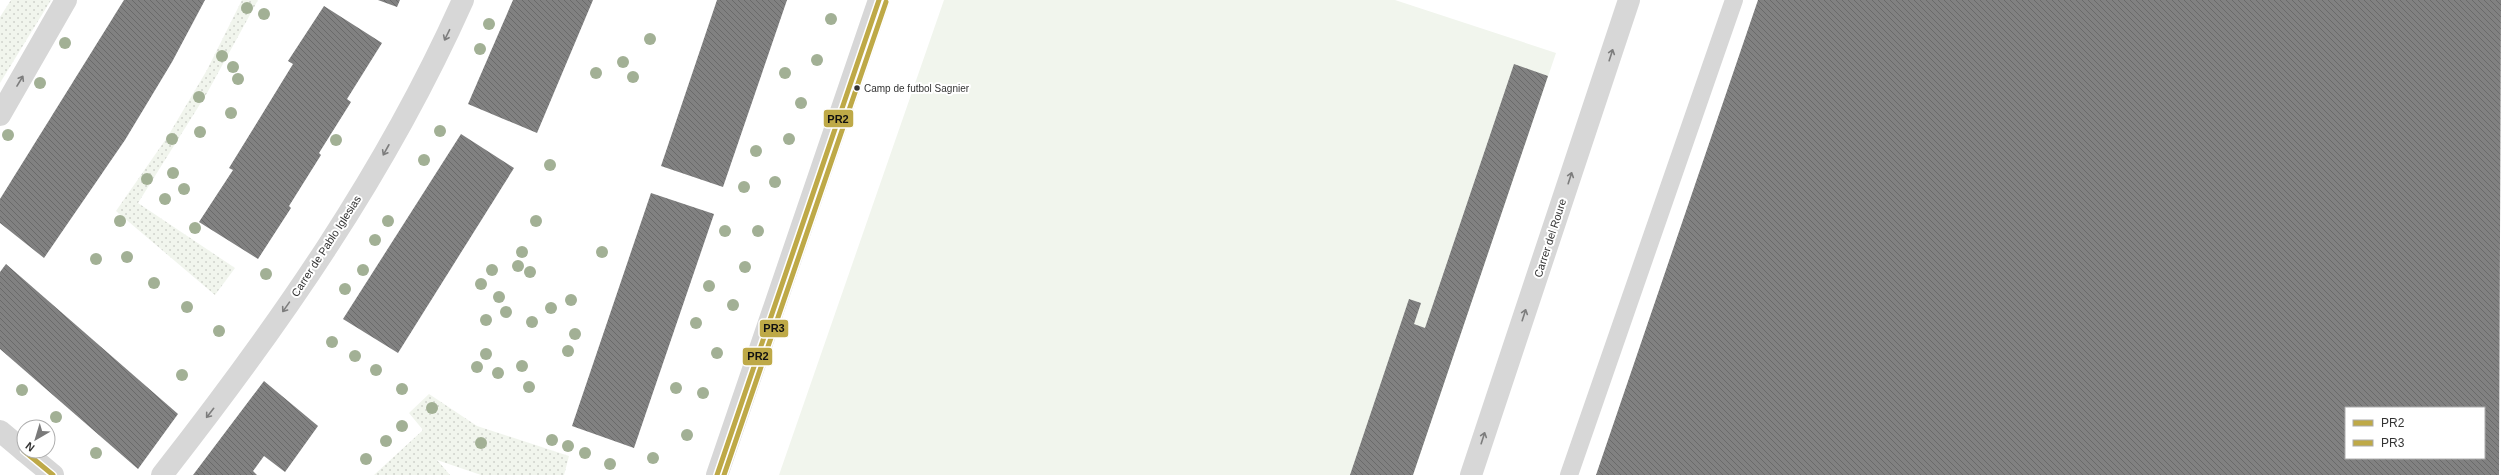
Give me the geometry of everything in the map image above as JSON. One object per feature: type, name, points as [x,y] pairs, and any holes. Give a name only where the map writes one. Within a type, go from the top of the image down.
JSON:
[{"type":"street","points":[[0,115],[66,0]]},
{"type":"street","name":"Carrer de Pablo Iglesias","points":[[162,475],[236,379],[329,247],[375,170],[418,93],[463,0]]},
{"type":"street","points":[[717,475],[879,0]]},
{"type":"street","name":"Carrer del Roure","points":[[1471,475],[1630,0]]},
{"type":"street","points":[[0,431],[16,444]]},
{"type":"street","points":[[34,459],[53,475]]},
{"type":"lane","points":[[1570,475],[1734,0]]},
{"type":"shaded area","points":[[11,0],[51,0],[0,83],[0,17]]},
{"type":"shaded area","points":[[242,0],[258,0],[207,93],[138,203],[235,268],[215,295],[116,211],[168,136],[207,70]]},
{"type":"shaded area","points":[[944,0],[1395,0],[1556,53],[1413,475],[779,475]]},
{"type":"shaded area","points":[[429,394],[477,426],[569,456],[564,475],[481,475],[437,460],[450,475],[374,475],[423,430],[409,413]]},
{"type":"building","points":[[124,0],[205,0],[172,62],[125,140],[44,258],[0,223],[0,199]]},
{"type":"building","points":[[378,0],[400,0],[397,7]]},
{"type":"building","points":[[513,0],[593,0],[537,133],[468,104]]},
{"type":"building","points":[[717,0],[787,0],[723,187],[661,166]]},
{"type":"building","points":[[1758,0],[2501,0],[2499,475],[1596,475]]},
{"type":"building","points":[[324,6],[382,43],[347,99],[351,102],[319,153],[321,155],[289,206],[291,208],[258,259],[199,222],[233,170],[229,168],[293,64],[288,61]]},
{"type":"building","points":[[1514,64],[1548,76],[1413,475],[1350,475],[1409,299],[1421,303],[1414,324],[1425,328]]},
{"type":"building","points":[[461,134],[514,168],[398,353],[343,319]]},
{"type":"building","points":[[651,193],[714,214],[634,448],[572,426]]},
{"type":"building","points":[[6,264],[178,414],[138,469],[0,349],[0,272]]},
{"type":"building","points":[[264,381],[318,426],[285,472],[264,456],[253,471],[257,475],[193,475]]},
{"type":"transit line","name":"PR2","points":[[717,475],[879,0]]},
{"type":"transit line","name":"PR3","points":[[724,475],[886,2]]},
{"type":"transit line","name":"PR2","points":[[34,459],[53,475]]},
{"type":"place","name":"Camp de futbol Sagnier","points":[[857,88]]}]
